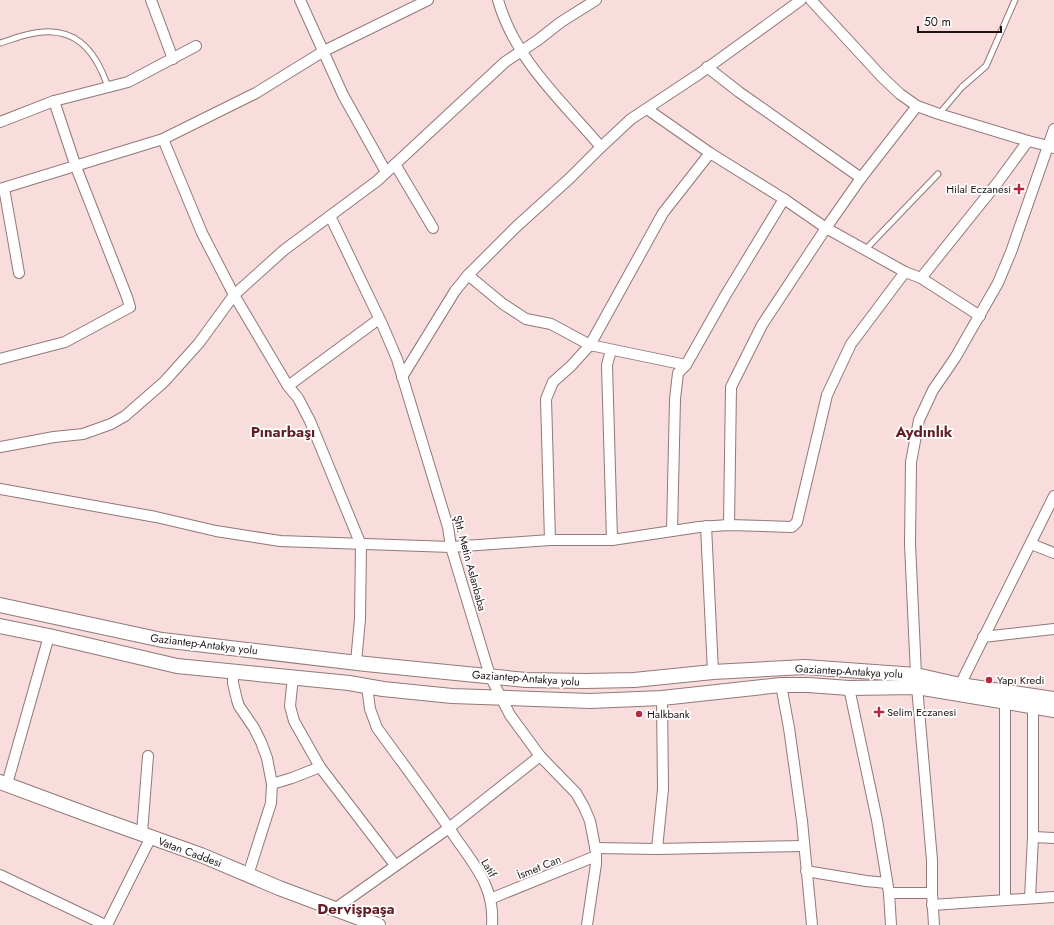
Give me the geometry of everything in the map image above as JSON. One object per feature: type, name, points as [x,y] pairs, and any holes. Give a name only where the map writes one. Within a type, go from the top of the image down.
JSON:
[{"type":"main road","name":"Gaziantep-Antakya yolu","points":[[0,605],[162,640],[526,680],[584,682],[634,680],[713,672],[805,667],[960,685],[1054,699]]},
{"type":"main road","name":"Gaziantep-Antakya yolu","points":[[0,626],[177,666],[349,683],[383,689],[452,696],[590,701],[662,698],[781,685],[849,688],[917,681],[1006,703],[1054,710]]},
{"type":"main road","name":"Vatan Caddesi","points":[[4,783],[201,855],[279,888],[336,908],[378,925]]},
{"type":"street","points":[[151,0],[173,59]]},
{"type":"street","points":[[300,0],[343,95],[386,172]]},
{"type":"street","points":[[19,273],[2,189],[163,139],[256,93],[324,51],[428,0]]},
{"type":"street","points":[[498,0],[504,18],[521,51],[546,85],[601,146]]},
{"type":"street","points":[[0,447],[54,437],[84,434],[111,424],[125,416],[164,382],[199,343],[234,295],[284,250],[386,172],[505,62],[538,40],[561,22],[596,0]]},
{"type":"street","points":[[402,377],[455,291],[468,275],[516,227],[570,178],[601,146],[631,119],[647,110],[801,0]]},
{"type":"street","points":[[818,2],[882,77],[900,94],[917,106],[939,114],[1051,147]]},
{"type":"street","points":[[0,122],[54,101],[128,82],[196,46]]},
{"type":"street","points":[[708,67],[740,92],[861,178]]},
{"type":"street","points":[[0,359],[65,342],[130,307],[76,167],[54,101]]},
{"type":"street","points":[[729,525],[731,387],[762,325],[826,228],[861,178],[917,106]]},
{"type":"street","points":[[647,110],[710,153],[784,199],[826,228],[905,272],[921,278],[980,316]]},
{"type":"street","points":[[934,925],[932,905],[932,860],[917,681],[910,544],[911,462],[919,420],[933,390],[955,358],[998,283],[1011,252],[1033,188],[1051,147],[1054,129]]},
{"type":"street","points":[[163,139],[202,233],[234,295],[288,386],[298,398],[310,422],[361,545],[360,619],[356,662]]},
{"type":"street","points":[[921,278],[998,182],[1028,141]]},
{"type":"street","points":[[550,540],[546,399],[553,382],[571,366],[590,345],[663,213],[710,153]]},
{"type":"street","points":[[395,164],[433,228]]},
{"type":"street","points":[[672,531],[675,399],[678,373],[686,365],[725,296],[784,199]]},
{"type":"street","name":"Şht. Metin Aslanbaba","points":[[330,216],[397,359],[448,527],[451,547],[490,676],[510,715],[540,756],[576,793],[590,821],[596,852],[588,925]]},
{"type":"street","points":[[0,489],[156,517],[216,531],[280,541],[361,545],[451,547],[550,540],[612,540],[706,526],[729,525],[792,527],[797,522],[827,395],[851,344],[905,272]]},
{"type":"street","points":[[468,275],[503,304],[526,319],[551,324],[590,345],[686,365]]},
{"type":"street","points":[[288,386],[379,319]]},
{"type":"street","points":[[611,350],[607,365],[612,540]]},
{"type":"street","points":[[960,685],[1054,496]]},
{"type":"street","points":[[706,526],[713,672]]},
{"type":"street","points":[[1030,544],[1054,553]]},
{"type":"street","points":[[983,637],[1054,628]]},
{"type":"street","points":[[4,783],[49,636]]},
{"type":"street","points":[[233,672],[233,683],[239,706],[254,728],[261,742],[272,784],[271,803],[248,875]]},
{"type":"street","points":[[292,677],[290,706],[292,718],[320,767],[395,865]]},
{"type":"street","points":[[781,685],[789,728],[804,846],[812,925]]},
{"type":"street","name":"Latif","points":[[367,686],[370,709],[377,728],[449,828],[485,884],[490,900],[492,925]]},
{"type":"street","points":[[849,688],[878,820],[888,888],[891,925]]},
{"type":"street","points":[[657,849],[663,789],[662,698]]},
{"type":"street","points":[[1005,899],[1006,703]]},
{"type":"street","points":[[1030,898],[1033,837],[1034,706]]},
{"type":"street","points":[[0,875],[106,925],[146,835],[148,756]]},
{"type":"street","points":[[336,908],[449,828],[540,756]]},
{"type":"street","points":[[272,784],[320,767]]},
{"type":"street","points":[[1033,837],[1054,838]]},
{"type":"street","points":[[596,852],[657,849],[804,846]]},
{"type":"street","name":"İsmet Can","points":[[490,900],[596,852]]},
{"type":"street","points":[[806,871],[866,882],[888,888],[932,893]]},
{"type":"street","points":[[932,905],[1005,899],[1054,897]]},
{"type":"lane","points":[[939,114],[959,91],[986,66],[1016,0]]},
{"type":"lane","points":[[0,43],[40,32],[69,35],[86,47],[96,58],[104,73],[108,87]]},
{"type":"lane","points":[[865,250],[938,174]]},
{"type":"place","name":"Hilal Eczanesi","points":[[1019,189]]},
{"type":"place","name":"Yapı Kredi","points":[[989,680]]},
{"type":"place","name":"Selim Eczanesi","points":[[879,712]]},
{"type":"place","name":"Halkbank","points":[[639,714]]},
{"type":"district","name":"Pınarbaşı","points":[[283,432]]},
{"type":"district","name":"Aydınlık","points":[[924,432]]},
{"type":"district","name":"Dervişpaşa","points":[[356,909]]}]
